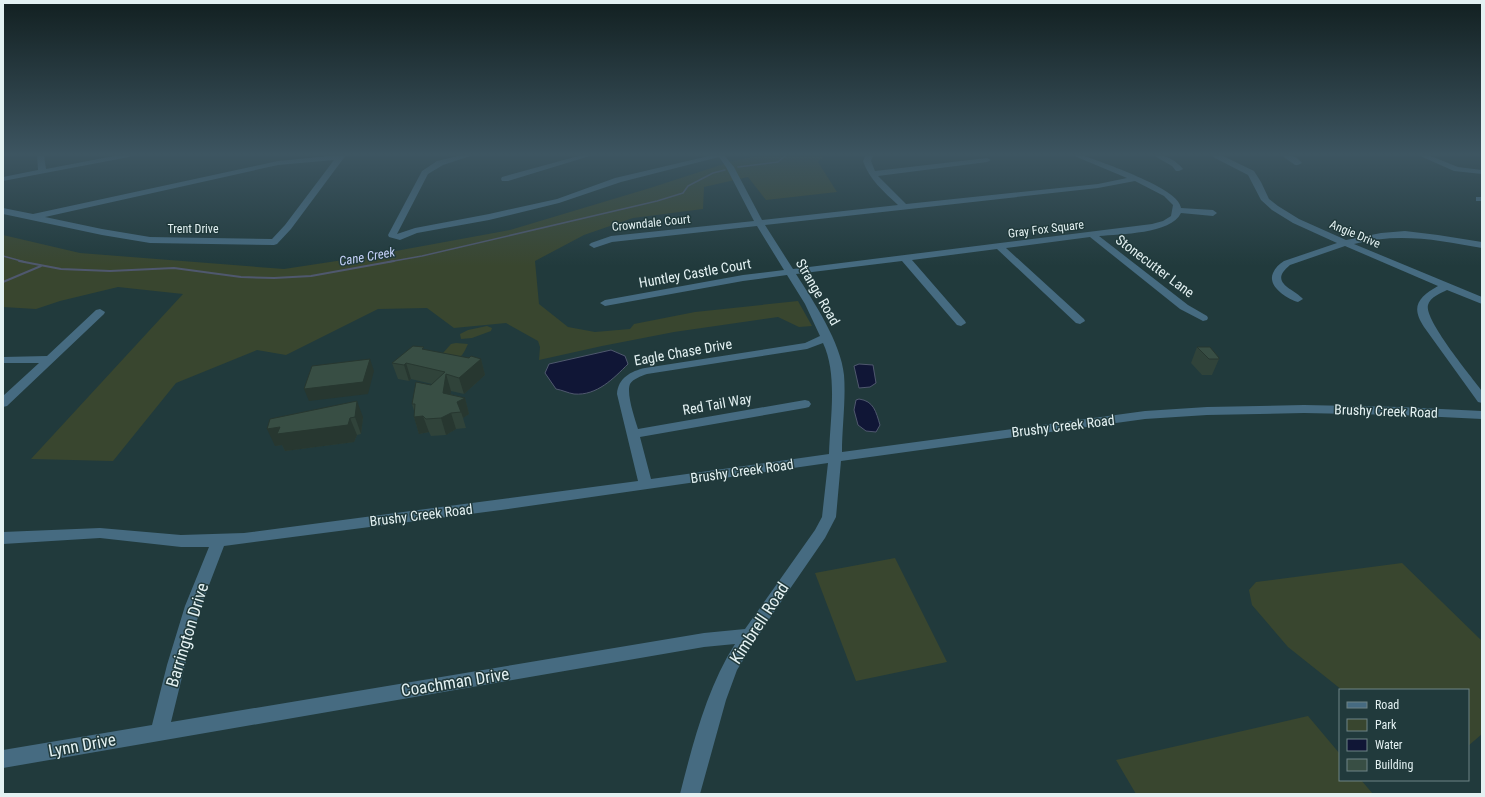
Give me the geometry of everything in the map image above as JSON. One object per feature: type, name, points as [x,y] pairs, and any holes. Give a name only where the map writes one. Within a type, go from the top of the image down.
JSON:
[{"type":"street","points":[[33,217],[146,192]]},
{"type":"street","name":"Trent Drive","points":[[3,211],[102,232],[150,240],[274,242],[288,227],[314,192]]},
{"type":"street","points":[[414,192],[392,235],[394,236],[400,236],[559,201],[584,192]]},
{"type":"street","name":"Strange Road","points":[[744,192],[760,223],[810,304],[834,354],[838,375],[835,459]]},
{"type":"street","points":[[890,192],[904,207]]},
{"type":"street","name":"Crowndale Court","points":[[594,246],[611,239],[1041,192]]},
{"type":"street","points":[[1163,192],[1176,202],[1178,210],[1213,213]]},
{"type":"street","name":"Angie Drive","points":[[1261,192],[1263,197],[1275,208],[1309,227],[1482,301]]},
{"type":"street","name":"Gray Fox Square","points":[[790,272],[1000,247],[1162,225],[1175,217],[1178,210]]},
{"type":"street","points":[[1298,299],[1284,291],[1277,281],[1276,275],[1280,268],[1287,263],[1347,244],[1377,236],[1401,234],[1482,244]]},
{"type":"street","name":"Stonecutter Lane","points":[[1092,235],[1184,307],[1203,318]]},
{"type":"street","points":[[1000,247],[1080,321]]},
{"type":"street","points":[[905,258],[961,324]]},
{"type":"street","name":"Huntley Castle Court","points":[[605,303],[743,278],[790,272]]},
{"type":"street","points":[[1446,286],[1425,299],[1422,306],[1423,314],[1428,325],[1482,399]]},
{"type":"street","points":[[3,403],[100,312]]},
{"type":"street","name":"Eagle Chase Drive","points":[[646,485],[623,394],[622,387],[628,379],[637,373],[807,346],[818,342],[826,336]]},
{"type":"street","name":"Eagle Chase Drive","points":[[807,346],[821,348],[834,354]]},
{"type":"street","points":[[3,360],[52,358]]},
{"type":"street","name":"Red Tail Way","points":[[633,434],[805,404]]},
{"type":"street","name":"Brushy Creek Road","points":[[3,538],[100,533],[181,541],[219,541],[501,505],[835,459],[1043,428],[1145,415],[1199,411],[1304,409],[1400,411],[1482,415]]},
{"type":"street","name":"Kimbrell Road","points":[[690,794],[698,762],[724,680],[730,667],[750,635],[820,534],[829,517],[835,459]]},
{"type":"street","name":"Barrington Drive","points":[[160,731],[176,665],[193,606],[219,541]]},
{"type":"street","name":"Coachman Drive","points":[[160,731],[704,640],[750,635]]},
{"type":"street","name":"Lynn Drive","points":[[3,759],[160,731]]},
{"type":"green space","points":[[636,192],[704,192],[703,209],[633,218],[584,235],[535,261],[539,304],[568,327],[595,332],[630,329],[634,324],[695,312],[798,301],[812,326],[799,327],[778,317],[674,332],[539,360],[540,347],[538,341],[506,323],[454,328],[427,308],[378,309],[286,355],[257,350],[176,383],[113,461],[31,459],[183,294],[118,287],[60,301],[36,309],[3,307],[3,235],[80,253],[284,269],[363,257],[510,230]]},
{"type":"green space","points":[[760,192],[835,192],[766,200]]},
{"type":"green space","points":[[487,326],[492,328],[491,331],[472,338],[461,339],[460,334],[468,330]]},
{"type":"green space","points":[[451,344],[468,344],[464,353],[460,357],[454,358],[444,356],[443,353]]},
{"type":"green space","points":[[895,558],[947,662],[856,681],[815,573]]},
{"type":"green space","points":[[1402,563],[1482,641],[1482,734],[1469,745],[1469,689],[1341,689],[1288,647],[1252,605],[1249,590],[1256,582]]},
{"type":"green space","points":[[1308,716],[1339,753],[1339,781],[1362,781],[1373,794],[1136,794],[1116,760]]},
{"type":"water","points":[[611,350],[625,356],[628,364],[611,380],[598,389],[590,392],[574,394],[556,389],[545,373],[549,364]]},
{"type":"water","points":[[859,364],[873,365],[876,383],[870,387],[859,388],[854,366]]},
{"type":"water","points":[[859,399],[868,402],[874,408],[880,425],[876,432],[866,431],[858,425],[854,410],[856,400]]},
{"type":"building","points":[[413,346],[424,347],[422,349],[469,358],[471,356],[481,359],[459,378],[446,374],[443,393],[465,398],[457,402],[461,412],[451,413],[441,418],[426,419],[423,416],[414,417],[415,404],[412,404],[416,382],[431,385],[445,372],[406,363],[404,365],[392,363]]},
{"type":"building","points":[[1197,347],[1210,347],[1219,359],[1209,359]]},
{"type":"building","points":[[370,359],[363,382],[304,389],[312,366]]},
{"type":"building","points":[[357,401],[355,417],[350,418],[348,425],[277,434],[280,427],[267,429],[270,419]]},
{"type":"waterway","name":"Cane Creek","points":[[388,262],[422,256],[657,201],[684,192]]},
{"type":"waterway","points":[[3,256],[25,262]]},
{"type":"waterway","name":"Cane Creek","points":[[19,261],[61,269],[110,271],[174,268],[241,277],[274,278],[311,276],[394,261]]},
{"type":"waterway","name":"Cane Creek","points":[[3,282],[41,266]]}]
